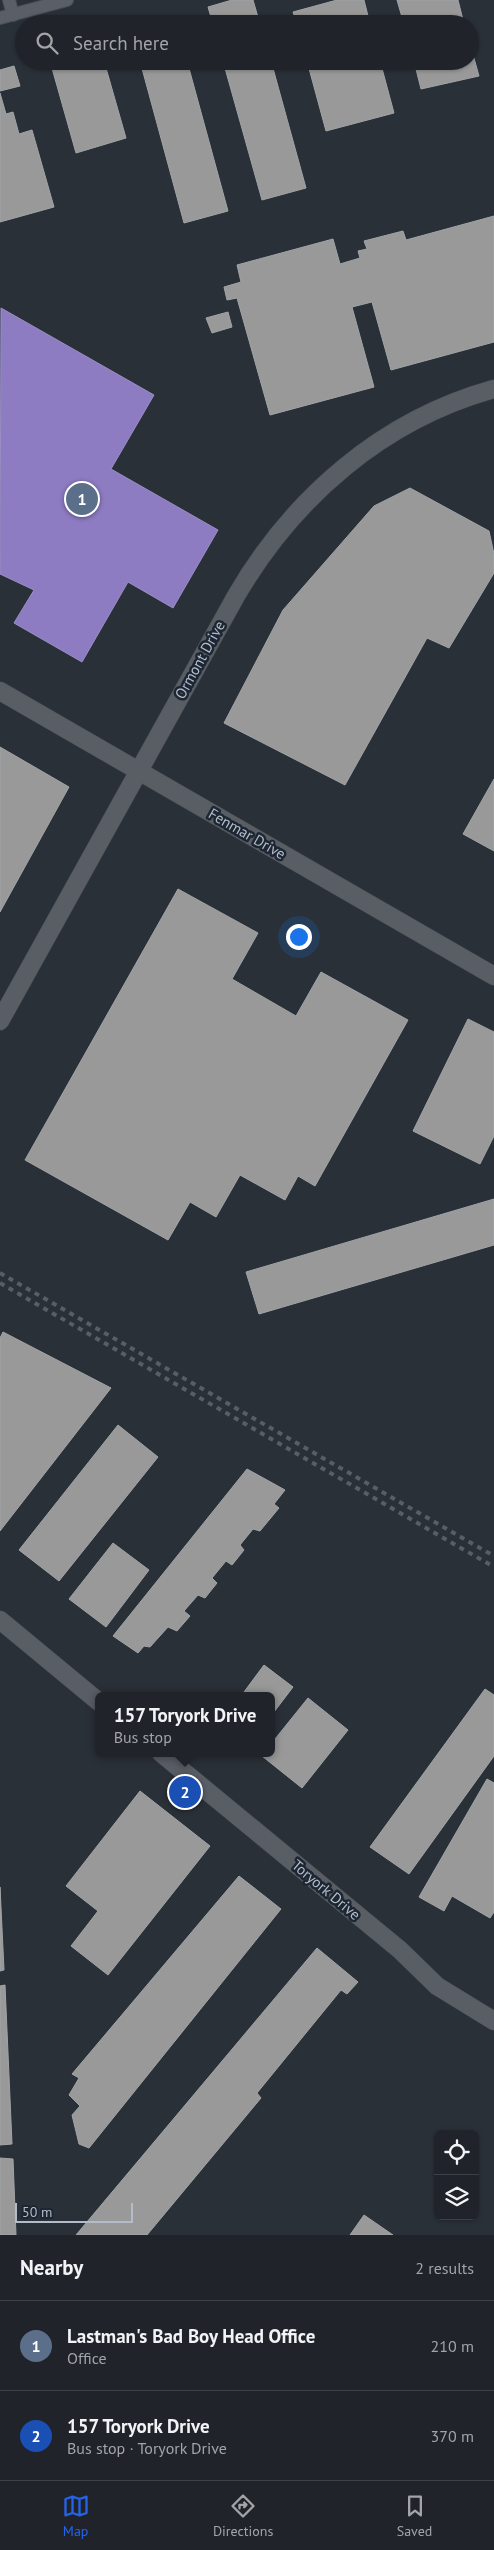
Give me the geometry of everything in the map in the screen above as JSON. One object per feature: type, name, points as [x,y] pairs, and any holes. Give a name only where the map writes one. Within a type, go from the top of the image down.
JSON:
[{"type":"street","points":[[9,0],[13,14]]},
{"type":"street","points":[[0,18],[67,0]]},
{"type":"street","name":"Ormont Drive","points":[[0,1021],[248,576],[298,508],[324,483],[373,445],[454,402],[494,389]]},
{"type":"street","name":"Fenmar Drive","points":[[0,691],[494,976]]},
{"type":"street","points":[[0,1620],[95,1699]]},
{"type":"street","name":"Toryork Drive","points":[[166,1757],[400,1950],[437,1986],[494,2021]]},
{"type":"building: Offices","points":[[1,308],[154,395],[111,469],[218,530],[173,608],[128,582],[82,662],[14,623],[34,590],[0,574]]},
{"type":"building: Industry","points":[[232,0],[253,0],[257,15],[210,15],[208,7]]},
{"type":"building: Industry","points":[[337,0],[364,0],[368,15],[294,15],[293,12]]},
{"type":"building: Industry","points":[[397,0],[458,0],[462,15],[401,15]]},
{"type":"building: Industry","points":[[14,66],[20,86],[0,91],[0,70]]},
{"type":"building: Industry","points":[[53,70],[107,70],[126,138],[76,153]]},
{"type":"building: Industry","points":[[142,70],[189,70],[228,211],[184,223]]},
{"type":"building: Industry","points":[[226,70],[273,70],[306,188],[262,200]]},
{"type":"building: Industry","points":[[309,70],[382,70],[394,113],[326,131]]},
{"type":"building: Industry","points":[[416,70],[477,70],[479,76],[421,89]]},
{"type":"building: Industry","points":[[0,93],[6,114],[13,112],[19,134],[32,130],[54,207],[0,222]]},
{"type":"building: Industry","points":[[494,216],[494,342],[391,370],[372,302],[352,307],[374,387],[270,415],[237,298],[227,300],[224,287],[241,282],[237,265],[333,239],[340,264],[360,258],[358,251],[367,249],[364,241],[403,231],[406,240]]},
{"type":"building: Industry","points":[[228,312],[232,327],[212,333],[206,318]]},
{"type":"building: Industry","points":[[410,488],[489,531],[494,554],[494,573],[449,648],[427,638],[345,785],[224,723],[283,610],[374,506]]},
{"type":"building: Industry","points":[[0,747],[69,787],[0,912]]},
{"type":"building: Industry","points":[[494,779],[494,851],[463,834]]},
{"type":"building: Industry","points":[[178,889],[258,933],[232,979],[296,1016],[321,972],[408,1020],[315,1186],[298,1176],[285,1200],[240,1175],[216,1217],[190,1202],[168,1240],[25,1160]]},
{"type":"building: Industry","points":[[468,1019],[494,1032],[494,1136],[480,1164],[413,1131]]},
{"type":"building: Industry","points":[[494,1199],[494,1245],[259,1314],[246,1272]]},
{"type":"building: Industry","points":[[3,1332],[111,1388],[0,1531],[0,1338]]},
{"type":"building: Industry","points":[[118,1425],[158,1457],[59,1581],[19,1550]]},
{"type":"building: Industry","points":[[247,1469],[285,1490],[274,1504],[279,1508],[260,1531],[253,1529],[240,1545],[244,1550],[232,1565],[226,1561],[212,1578],[217,1583],[205,1598],[198,1595],[184,1611],[190,1616],[177,1631],[168,1627],[150,1647],[144,1646],[138,1653],[113,1636]]},
{"type":"building: Industry","points":[[113,1543],[149,1570],[106,1627],[69,1599]]},
{"type":"building: Industry","points":[[264,1665],[293,1687],[275,1711],[275,1692],[244,1692]]},
{"type":"building: Industry","points":[[485,1689],[494,1695],[494,1756],[409,1874],[370,1847]]},
{"type":"building: Industry","points":[[308,1698],[348,1730],[302,1788],[263,1757],[275,1757],[275,1739]]},
{"type":"building: Industry","points":[[487,1779],[494,1783],[494,1912],[490,1918],[452,1896],[444,1911],[419,1897]]},
{"type":"building: Industry","points":[[140,1791],[210,1846],[108,1975],[71,1946],[98,1911],[66,1886]]},
{"type":"building: Industry","points":[[239,1876],[281,1909],[89,2148],[79,2144],[72,2115],[80,2106],[69,2095],[79,2078],[72,2074]]},
{"type":"building: Industry","points":[[0,1887],[4,1970],[0,1971]]},
{"type":"building: Industry","points":[[317,1948],[358,1982],[347,1994],[341,1990],[257,2093],[261,2098],[147,2235],[76,2235]]},
{"type":"building: Industry","points":[[5,1985],[12,2144],[0,2145],[0,1986]]},
{"type":"building: Industry","points":[[0,2158],[13,2159],[16,2235],[0,2235]]},
{"type":"building: Industry","points":[[364,2215],[393,2235],[350,2235]]},
{"type":"railway","points":[[0,1273],[494,1556]]},
{"type":"railway","points":[[0,1283],[494,1567]]},
{"type":"place","name":"Lastman's Bad Boy Head Office","points":[[82,499]]},
{"type":"place","name":"157 Toryork Drive","points":[[185,1792]]}]
